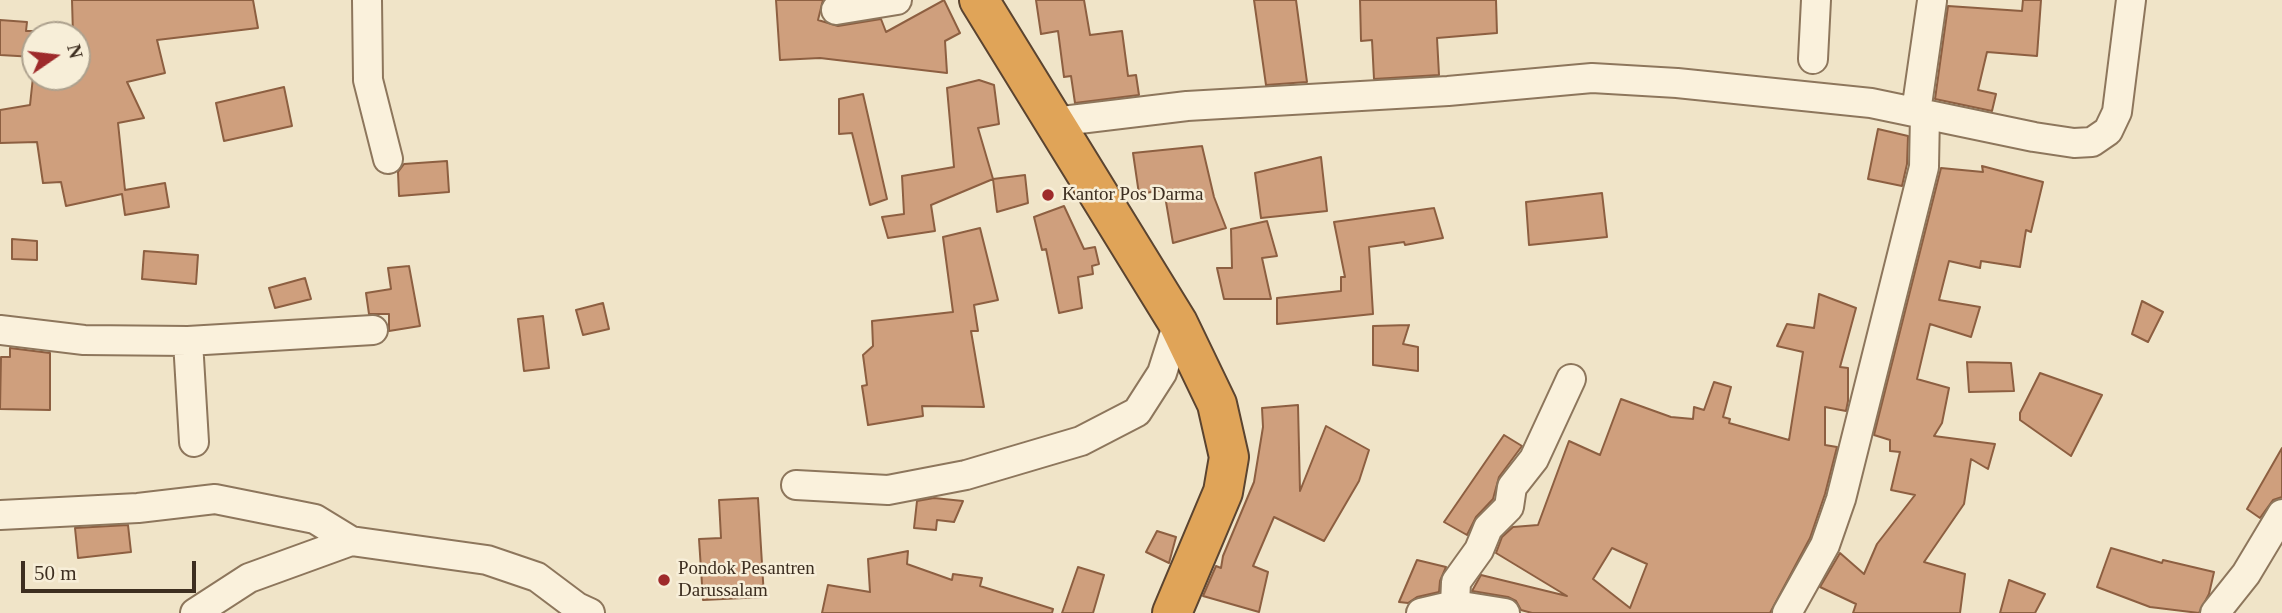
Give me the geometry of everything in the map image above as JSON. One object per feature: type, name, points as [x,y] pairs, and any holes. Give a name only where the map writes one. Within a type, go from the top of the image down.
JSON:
[{"type":"highway","points":[[979,0],[1178,323],[1217,404],[1229,457],[1223,492],[1172,613]]},
{"type":"street","points":[[367,0],[368,80],[388,159]]},
{"type":"street","points":[[836,10],[897,0]]},
{"type":"street","points":[[1813,59],[1816,0]]},
{"type":"street","points":[[1054,122],[1187,106],[1448,91],[1592,78],[1677,83],[1871,103],[2035,137],[2074,143],[2092,142],[2108,131],[2118,112],[2131,0]]},
{"type":"street","points":[[1787,613],[1825,545],[1841,499],[1924,167],[1920,113],[1932,1]]},
{"type":"street","points":[[796,485],[888,490],[966,475],[1081,440],[1137,412],[1162,373],[1178,323]]},
{"type":"street","points":[[0,330],[84,340],[188,341],[373,330]]},
{"type":"street","points":[[188,341],[194,442]]},
{"type":"street","points":[[1455,605],[1456,582],[1479,550],[1488,528],[1509,507],[1512,487],[1534,459],[1571,379]]},
{"type":"street","points":[[0,515],[138,508],[215,499],[315,519],[351,541],[487,560],[537,577],[590,613]]},
{"type":"street","points":[[2215,613],[2246,573],[2282,514]]},
{"type":"street","points":[[195,613],[249,578],[351,541]]},
{"type":"street","points":[[1422,613],[1455,605],[1505,613]]},
{"type":"building","points":[[72,0],[253,0],[258,28],[157,40],[165,73],[127,82],[144,118],[118,123],[125,190],[165,183],[169,207],[125,215],[122,194],[66,206],[61,182],[43,183],[37,142],[0,143],[0,110],[30,105],[32,91],[91,91],[91,21],[73,21]]},
{"type":"building","points":[[776,0],[823,0],[818,20],[838,26],[881,19],[886,32],[944,0],[960,33],[945,41],[947,73],[820,58],[780,60]]},
{"type":"building","points":[[1036,0],[1084,0],[1090,35],[1122,31],[1128,76],[1136,75],[1139,95],[1075,103],[1071,76],[1064,77],[1058,31],[1041,34]]},
{"type":"building","points":[[1254,0],[1296,0],[1307,82],[1266,85]]},
{"type":"building","points":[[1360,0],[1496,0],[1497,33],[1437,38],[1439,75],[1374,79],[1372,40],[1361,41]]},
{"type":"building","points":[[2023,0],[2041,0],[2037,56],[1987,52],[1978,90],[1996,94],[1992,111],[1935,99],[1948,6],[2022,11]]},
{"type":"building","points":[[0,20],[21,22],[21,56],[0,55]]},
{"type":"building","points":[[979,80],[994,85],[999,124],[978,128],[993,179],[931,205],[935,231],[888,238],[882,217],[904,214],[902,176],[954,167],[947,88]]},
{"type":"building","points":[[284,87],[292,126],[224,141],[216,103]]},
{"type":"building","points":[[863,94],[887,199],[870,205],[852,133],[839,134],[839,99]]},
{"type":"building","points":[[1878,129],[1908,136],[1907,164],[1902,186],[1868,179]]},
{"type":"building","points":[[1202,146],[1214,197],[1226,228],[1173,243],[1164,190],[1139,194],[1133,153]]},
{"type":"building","points":[[1321,157],[1327,211],[1261,218],[1255,173]]},
{"type":"building","points":[[447,161],[449,192],[399,196],[398,172],[404,164]]},
{"type":"building","points":[[1982,166],[2043,182],[2031,232],[2026,230],[2020,267],[1981,261],[1980,268],[1949,261],[1939,300],[1980,307],[1971,337],[1930,324],[1917,379],[1949,388],[1942,423],[1934,436],[1995,444],[1988,469],[1971,459],[1964,504],[1924,562],[1965,574],[1960,613],[1853,613],[1856,604],[1820,587],[1840,553],[1864,574],[1877,544],[1915,495],[1891,490],[1900,452],[1890,451],[1890,440],[1874,435],[1941,168],[1983,172]]},
{"type":"building","points":[[1025,175],[1028,203],[997,212],[993,179]]},
{"type":"building","points":[[1602,193],[1607,237],[1529,245],[1526,202]]},
{"type":"building","points":[[1064,206],[1084,249],[1095,247],[1099,264],[1092,266],[1093,274],[1078,277],[1082,308],[1059,313],[1046,249],[1042,250],[1034,217]]},
{"type":"building","points":[[1434,208],[1443,238],[1405,245],[1404,242],[1369,247],[1373,314],[1277,324],[1277,298],[1341,291],[1341,277],[1345,277],[1334,222]]},
{"type":"building","points":[[1267,221],[1277,256],[1262,258],[1271,299],[1224,299],[1217,268],[1232,268],[1231,229]]},
{"type":"building","points":[[980,228],[998,300],[974,305],[978,331],[971,331],[984,407],[922,406],[923,416],[868,425],[862,386],[867,385],[863,355],[873,346],[872,321],[953,312],[943,237]]},
{"type":"building","points":[[12,239],[37,241],[37,260],[12,259]]},
{"type":"building","points":[[144,251],[198,255],[196,284],[142,279]]},
{"type":"building","points":[[409,266],[420,326],[389,331],[389,314],[369,314],[366,293],[391,289],[388,268]]},
{"type":"building","points":[[305,278],[311,299],[275,308],[269,288]]},
{"type":"building","points":[[1819,294],[1856,308],[1840,367],[1848,368],[1846,411],[1825,407],[1825,445],[1837,447],[1825,494],[1810,538],[1770,613],[1532,613],[1521,610],[1516,601],[1508,597],[1472,591],[1481,575],[1567,596],[1496,553],[1502,537],[1513,527],[1538,525],[1569,441],[1600,455],[1621,399],[1671,417],[1693,419],[1694,407],[1704,410],[1714,382],[1731,387],[1723,417],[1730,419],[1729,423],[1789,440],[1803,352],[1777,346],[1787,324],[1814,328]],"holes":[[[1612,548],[1647,564],[1630,608],[1593,579]]]},
{"type":"building","points":[[2142,301],[2163,312],[2148,342],[2132,334]]},
{"type":"building","points":[[603,303],[609,329],[583,335],[576,310]]},
{"type":"building","points":[[543,316],[549,368],[524,371],[518,319]]},
{"type":"building","points":[[1409,325],[1403,344],[1418,347],[1418,371],[1373,365],[1373,326]]},
{"type":"building","points":[[10,348],[50,353],[50,410],[0,409],[1,357],[10,357]]},
{"type":"building","points":[[1967,362],[2011,363],[2014,391],[1969,392]]},
{"type":"building","points":[[2040,373],[2102,395],[2071,456],[2020,420],[2020,413]]},
{"type":"building","points":[[1298,405],[1300,491],[1326,426],[1369,450],[1359,481],[1324,541],[1274,517],[1253,566],[1268,572],[1259,612],[1203,596],[1216,566],[1221,568],[1223,556],[1254,482],[1263,427],[1262,408]]},
{"type":"building","points":[[1504,435],[1522,446],[1499,477],[1493,499],[1476,517],[1467,535],[1444,522]]},
{"type":"building","points":[[2282,448],[2282,497],[2273,500],[2260,518],[2247,509]]},
{"type":"building","points":[[758,498],[764,597],[703,600],[699,539],[721,538],[719,500]]},
{"type":"building","points":[[934,498],[963,501],[954,522],[937,520],[936,530],[914,528],[917,501]]},
{"type":"building","points":[[128,525],[131,552],[78,558],[75,528]]},
{"type":"building","points":[[1157,531],[1176,537],[1169,563],[1146,552]]},
{"type":"building","points":[[2111,548],[2162,563],[2163,560],[2214,572],[2209,594],[2199,613],[2150,607],[2097,587]]},
{"type":"building","points":[[908,551],[907,564],[952,580],[953,574],[982,578],[980,586],[1053,609],[1052,613],[822,613],[828,585],[870,592],[868,559]]},
{"type":"building","points":[[1417,560],[1446,567],[1439,592],[1417,597],[1408,603],[1399,602]]},
{"type":"building","points":[[1078,567],[1104,575],[1093,613],[1062,613]]},
{"type":"building","points":[[2009,580],[2045,594],[2035,613],[2000,613]]},
{"type":"place","name":"Kantor Pos Darma","points":[[1048,195]]},
{"type":"place","name":"Pondok Pesantren Darussalam","points":[[664,580]]}]
